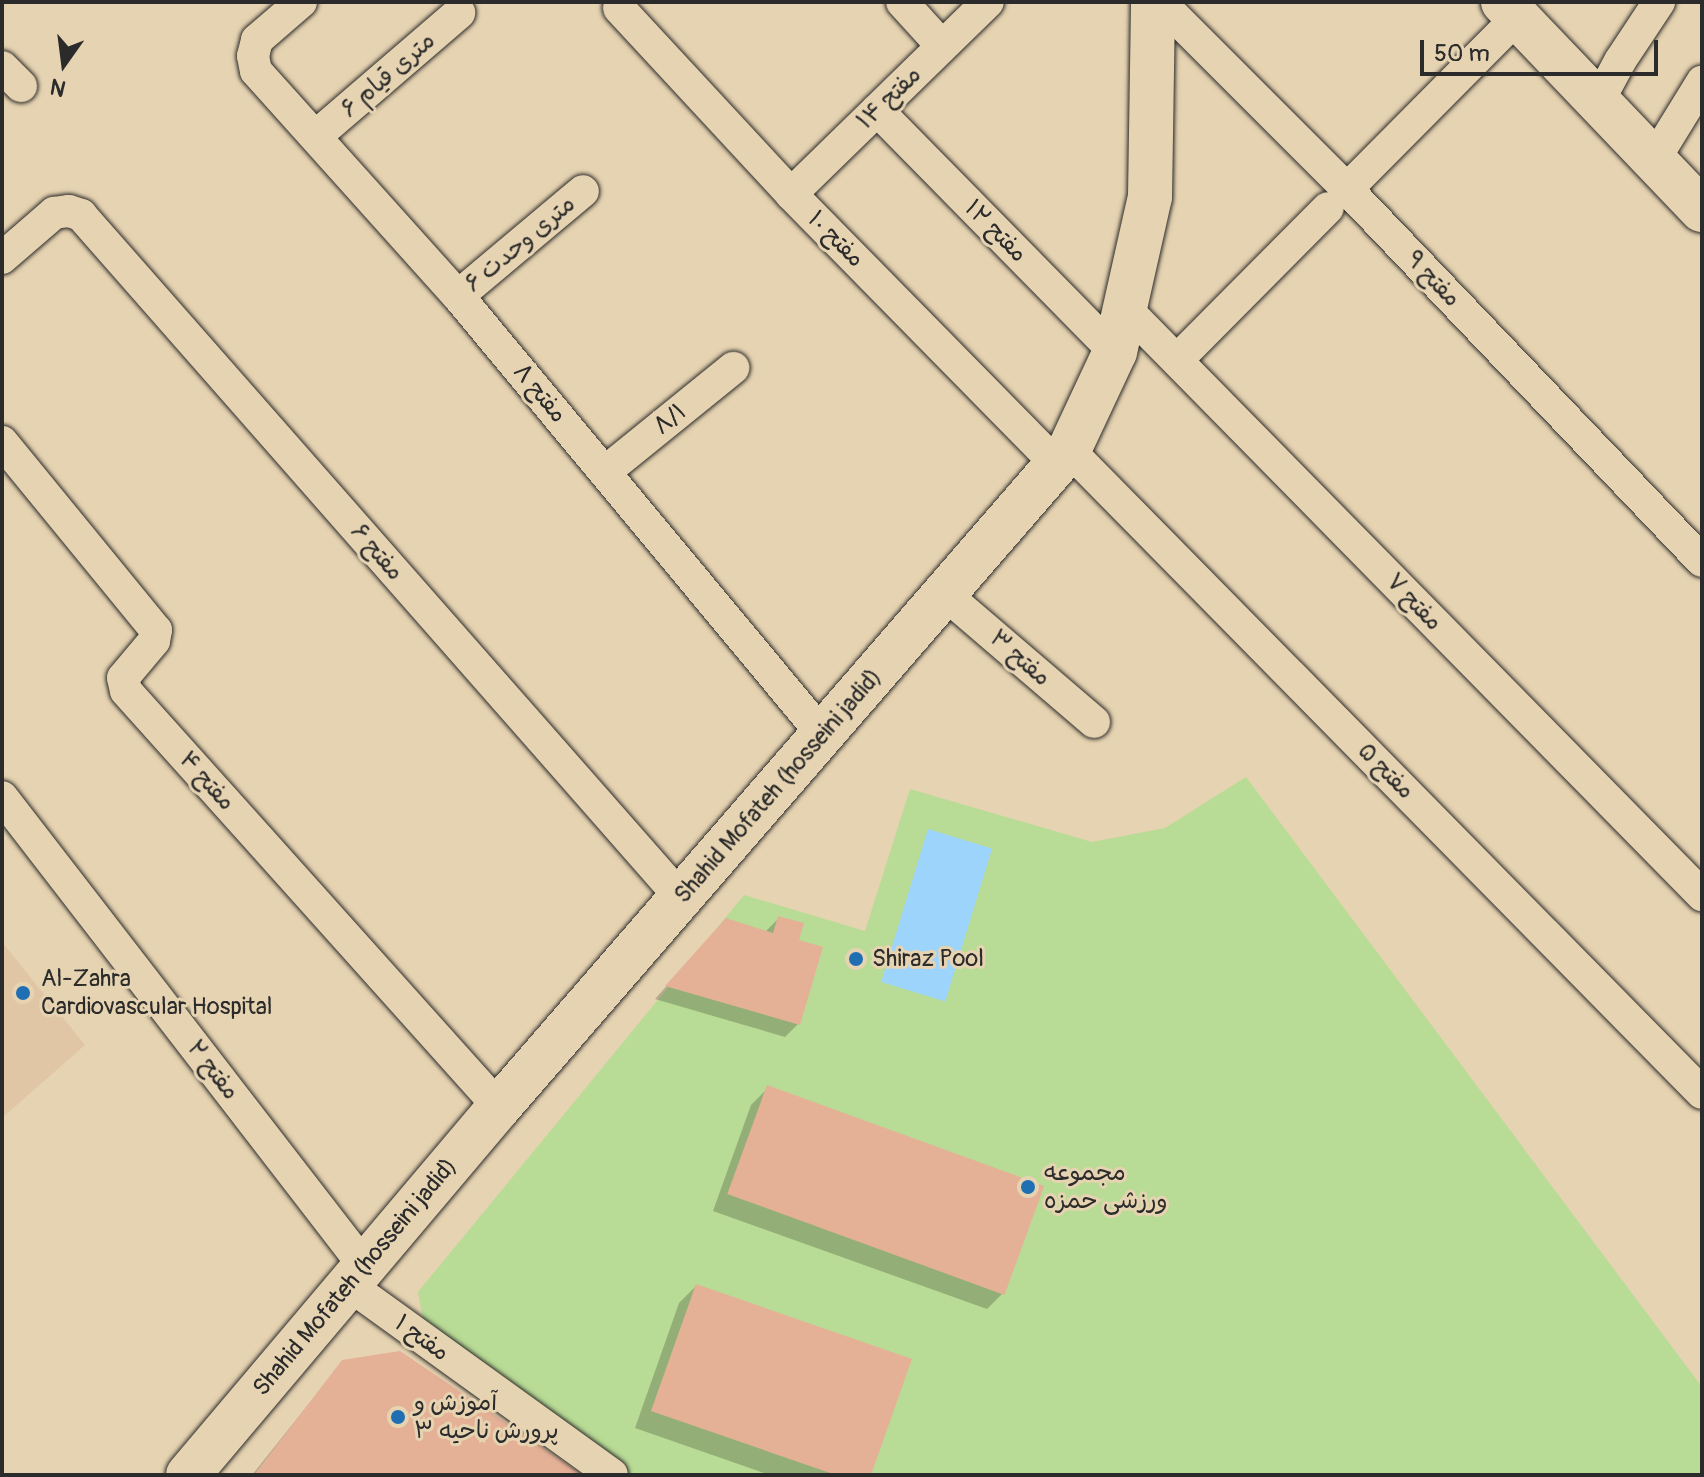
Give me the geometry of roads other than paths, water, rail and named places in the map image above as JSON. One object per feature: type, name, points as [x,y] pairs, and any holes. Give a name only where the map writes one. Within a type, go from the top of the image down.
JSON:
[{"type":"street","points":[[902,2],[942,46]]},
{"type":"street","name":"مفتح ۱۴","points":[[791,194],[988,2]]},
{"type":"street","name":"Shahid Mofateh (hosseini jadid)","points":[[188,1475],[499,1107],[1064,458],[1115,352],[1150,197],[1153,2]]},
{"type":"street","name":"مفتح ۹","points":[[1160,2],[1337,198],[1702,561]]},
{"type":"street","points":[[1598,102],[1620,61],[1659,2]]},
{"type":"street","name":"مفتح ۸","points":[[293,4],[257,40],[253,56],[256,71],[458,296],[823,735]]},
{"type":"street","name":"مفتح ۱۰","points":[[619,8],[791,194],[1064,458]]},
{"type":"street","points":[[1177,360],[1520,11],[1598,102],[1702,210]]},
{"type":"street","name":"۶ متری قیام","points":[[316,136],[459,13]]},
{"type":"street","points":[[1654,160],[1702,82]]},
{"type":"street","name":"مفتح ۱۲","points":[[877,110],[1115,352]]},
{"type":"street","name":"۶ متری وحدت","points":[[458,296],[583,191]]},
{"type":"street","name":"مفتح ۶","points":[[2,258],[54,213],[69,211],[81,215],[681,898]]},
{"type":"street","name":"مفتح ۷","points":[[1126,309],[1702,895]]},
{"type":"street","name":"۸/۱","points":[[606,471],[733,368]]},
{"type":"street","name":"مفتح ۴","points":[[2,442],[156,630],[154,641],[123,678],[126,691],[499,1107]]},
{"type":"street","name":"مفتح ۵","points":[[1064,458],[1702,1093]]},
{"type":"street","name":"مفتح ۳","points":[[946,595],[1094,722]]},
{"type":"street","name":"مفتح ۲","points":[[2,797],[357,1276]]},
{"type":"street","name":"مفتح ۱","points":[[357,1276],[612,1475]]},
{"type":"water","points":[[928,829],[992,849],[945,1002],[881,982]]},
{"type":"place","name":"Shiraz Pool","points":[[856,959]]},
{"type":"place","name":"Al-Zahra Cardiovascular Hospital","points":[[23,993]]},
{"type":"place","name":"مجموعه ورزشی حمزه","points":[[1028,1187]]},
{"type":"place","name":"آموزش و پرورش ناحیه ۳","points":[[398,1417]]}]
